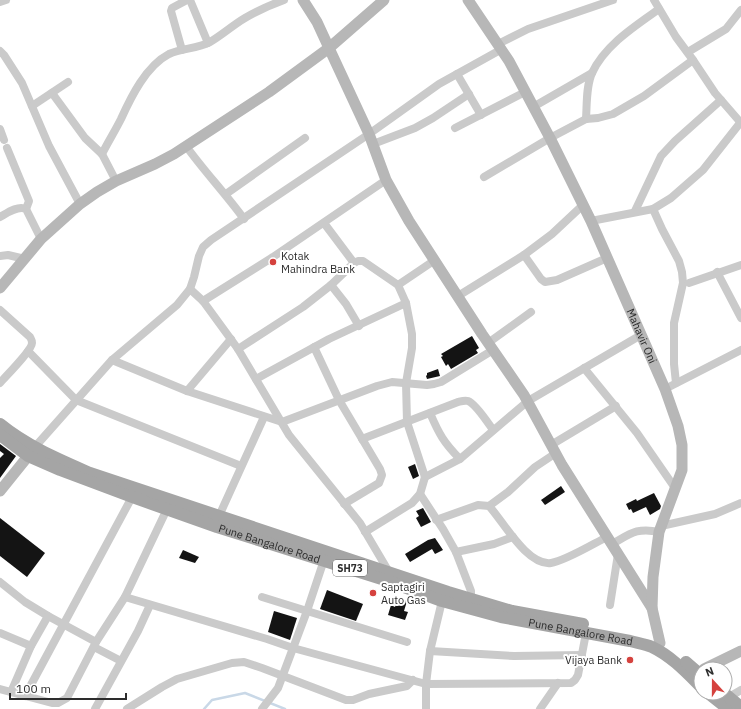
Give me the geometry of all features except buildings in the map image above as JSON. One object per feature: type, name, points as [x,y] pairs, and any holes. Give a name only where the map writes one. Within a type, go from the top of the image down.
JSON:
[{"type":"main road","name":"Pune Bangalore Road","points":[[0,424],[31,452],[90,473],[471,599],[512,611],[606,633],[650,646],[662,652],[679,665],[693,679]]},
{"type":"main road","name":"Pune Bangalore Road","points":[[0,435],[60,470],[217,527],[388,581],[442,601],[501,617],[586,633],[626,632],[660,643],[693,666]]},
{"type":"main road","points":[[729,701],[741,707]]},
{"type":"street","points":[[0,2],[6,0]]},
{"type":"street","points":[[182,50],[170,11],[172,8],[187,0]]},
{"type":"street","points":[[190,0],[208,43]]},
{"type":"street","points":[[102,154],[130,98],[145,76],[161,59],[170,54],[196,48],[208,43],[244,19],[264,8],[284,0]]},
{"type":"street","points":[[303,0],[317,22],[371,139],[386,180],[409,221],[490,346],[528,401],[553,449],[652,608]]},
{"type":"street","points":[[0,288],[41,239],[80,204],[96,192],[116,181],[155,164],[186,146],[269,92],[329,48],[384,0]]},
{"type":"street","name":"Mahavir Oni","points":[[468,0],[500,46],[550,138],[591,221],[665,389],[678,426],[682,444],[682,470],[660,529],[653,576],[652,608],[660,643]]},
{"type":"street","points":[[0,491],[31,452],[112,360],[177,305],[190,289],[199,256],[203,247],[211,240],[371,139],[420,97],[528,29],[613,0]]},
{"type":"street","points":[[591,221],[635,211],[653,209],[671,198],[703,170],[741,123],[715,94],[694,60],[676,37],[654,0]]},
{"type":"street","points":[[586,119],[592,73],[603,57],[623,34],[659,9]]},
{"type":"street","points":[[688,52],[726,29],[741,10]]},
{"type":"street","points":[[0,51],[22,83],[49,146],[80,204]]},
{"type":"street","points":[[484,177],[550,138],[586,119],[598,118],[613,114],[644,96],[694,60]]},
{"type":"street","points":[[533,107],[592,73]]},
{"type":"street","points":[[457,74],[481,115]]},
{"type":"street","points":[[32,106],[68,82]]},
{"type":"street","points":[[454,128],[525,92]]},
{"type":"street","points":[[52,93],[85,138],[102,154],[116,181]]},
{"type":"street","points":[[371,139],[415,128],[469,94]]},
{"type":"street","points":[[635,211],[662,156],[675,141],[721,100]]},
{"type":"street","points":[[0,129],[4,140]]},
{"type":"street","points":[[226,194],[305,138]]},
{"type":"street","points":[[186,146],[203,169],[226,194],[244,219]]},
{"type":"street","points":[[7,148],[29,201],[26,209],[41,239]]},
{"type":"street","points":[[203,301],[273,257],[386,180]]},
{"type":"street","points":[[458,296],[524,255],[552,234],[583,205]]},
{"type":"street","points":[[0,217],[18,208],[26,209]]},
{"type":"street","points":[[653,209],[679,262],[682,272],[683,283],[674,323],[674,364],[676,383]]},
{"type":"street","points":[[324,222],[354,263]]},
{"type":"street","points":[[0,256],[8,255],[25,259]]},
{"type":"street","points":[[524,255],[541,279],[545,282],[557,280],[607,258]]},
{"type":"street","points":[[398,285],[435,260]]},
{"type":"street","points":[[238,349],[302,307],[331,285],[358,261],[363,261],[398,285],[406,303],[412,334],[412,348],[406,383],[407,422],[425,477],[420,494],[412,503],[365,532]]},
{"type":"street","points":[[689,283],[717,272],[741,265]]},
{"type":"street","points":[[717,272],[741,318]]},
{"type":"street","points":[[331,285],[346,304],[359,326]]},
{"type":"street","points":[[190,289],[203,301],[231,339],[289,435],[365,532],[389,572]]},
{"type":"street","points":[[256,379],[314,347],[406,303]]},
{"type":"street","points":[[0,310],[30,337],[32,341],[28,351],[0,383]]},
{"type":"street","points":[[112,360],[187,391],[282,422],[377,386],[392,382],[427,385],[441,382],[490,346],[531,312]]},
{"type":"street","points":[[425,477],[460,458],[528,401],[641,335]]},
{"type":"street","points":[[187,391],[231,339]]},
{"type":"street","points":[[314,347],[339,400],[380,469],[382,476],[379,483],[344,504]]},
{"type":"street","points":[[665,389],[741,350]]},
{"type":"street","points":[[28,351],[76,400],[241,466]]},
{"type":"street","points":[[584,368],[638,432],[675,488]]},
{"type":"street","points":[[362,439],[458,402],[465,401],[470,402],[493,430]]},
{"type":"street","points":[[436,520],[478,505],[489,506],[508,492],[553,449],[616,406]]},
{"type":"street","points":[[430,413],[440,436],[447,446],[460,458]]},
{"type":"street","points":[[219,516],[264,416]]},
{"type":"street","points":[[420,494],[456,552],[471,592],[471,599]]},
{"type":"street","points":[[26,696],[132,497]]},
{"type":"street","points":[[489,506],[513,537],[534,558],[542,562],[551,563],[638,530],[660,529],[715,514],[741,503]]},
{"type":"street","points":[[0,689],[52,703],[57,706],[67,698],[95,645],[125,597],[167,509]]},
{"type":"street","points":[[456,552],[494,544],[513,537]]},
{"type":"street","points":[[610,605],[618,554]]},
{"type":"street","points":[[262,709],[278,688],[307,611],[324,560]]},
{"type":"street","points":[[0,583],[25,602],[121,660]]},
{"type":"street","points":[[125,597],[293,648],[426,684],[571,682],[575,680],[578,675],[586,633]]},
{"type":"street","points":[[262,597],[407,642]]},
{"type":"street","points":[[426,709],[426,684],[430,651],[442,601]]},
{"type":"street","points":[[94,709],[138,631],[150,605]]},
{"type":"street","points":[[11,692],[31,646],[48,616]]},
{"type":"street","points":[[0,633],[31,646]]},
{"type":"street","points":[[430,651],[514,656],[582,655]]},
{"type":"street","points":[[722,661],[741,651]]},
{"type":"street","points":[[127,709],[177,679],[232,663],[244,662],[283,675],[346,700],[353,700],[369,694],[407,686],[413,680]]},
{"type":"street","points":[[540,709],[558,683]]},
{"type":"waterway","points":[[204,709],[212,700],[245,693],[285,709]]},
{"type":"place","name":"Kotak Mahindra Bank","points":[[273,262]]},
{"type":"place","name":"Saptagiri Auto Gas","points":[[373,593]]},
{"type":"place","name":"Vijaya Bank","points":[[630,660]]}]
